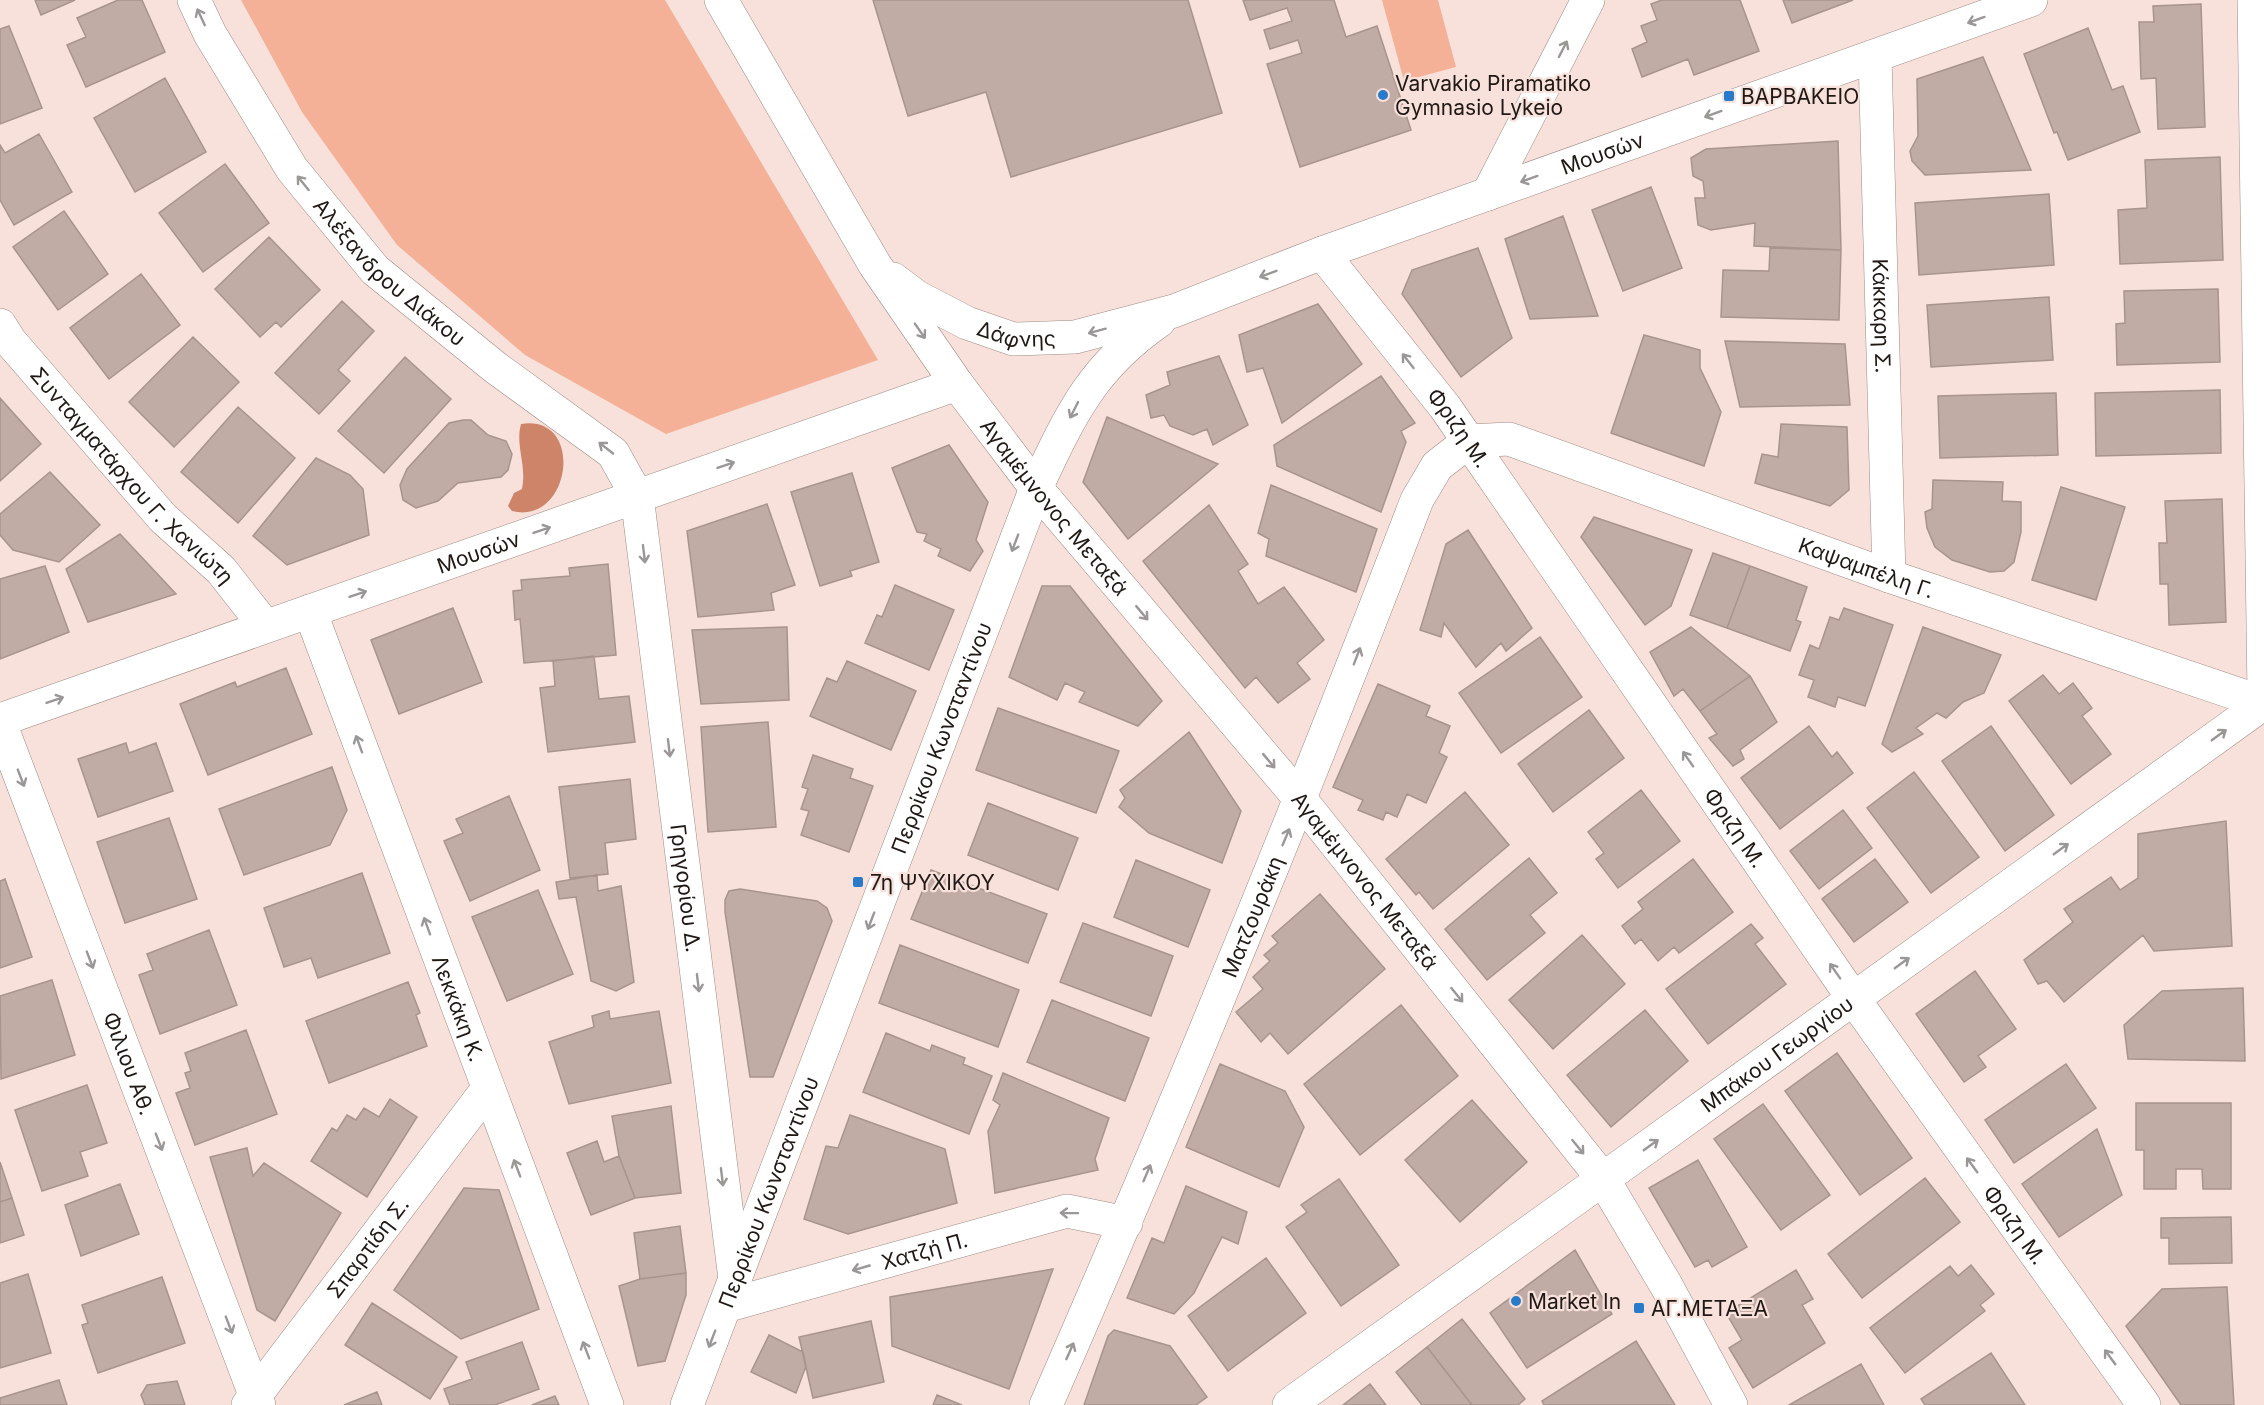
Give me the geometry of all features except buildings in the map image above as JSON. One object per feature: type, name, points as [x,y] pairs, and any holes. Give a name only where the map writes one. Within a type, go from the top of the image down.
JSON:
[{"type":"street","name":"Αλέξανδρου Διάκου","points":[[194,0],[210,34],[292,169],[375,270],[495,368],[614,453],[637,496]]},
{"type":"street","name":"Δάφνης","points":[[721,0],[875,265],[957,384]]},
{"type":"street","points":[[1488,194],[1588,0]]},
{"type":"street","name":"Μουσών","points":[[1174,311],[1322,253],[2031,0]]},
{"type":"street","points":[[2254,0],[2264,694]]},
{"type":"street","name":"Κάκκαρη Σ.","points":[[1875,56],[1889,576]]},
{"type":"street","name":"Φριζη Μ.","points":[[1322,253],[1469,441],[1853,998],[2144,1405]]},
{"type":"street","name":"Δάφνης","points":[[875,265],[917,297],[967,323],[1013,339],[1075,337],[1174,311]]},
{"type":"street","name":"Περρίκου Κωνσταντίνου","points":[[687,1405],[1036,488],[1079,401],[1101,370],[1131,340],[1174,311]]},
{"type":"street","name":"Συνταγματάρχου Γ. Χανιώτη","points":[[0,325],[10,342],[163,518],[221,570],[266,626]]},
{"type":"street","name":"Μουσών","points":[[0,721],[957,384]]},
{"type":"street","name":"Αγαμέμνονος Μεταξά","points":[[957,384],[1036,488],[1302,800],[1604,1179],[1666,1285],[1731,1405]]},
{"type":"street","name":"Καψαμπέλη Γ.","points":[[1469,441],[1509,439],[1889,576],[2264,703]]},
{"type":"street","name":"Ματζουράκη","points":[[1046,1405],[1126,1223],[1302,800],[1417,500],[1437,466],[1469,441]]},
{"type":"street","name":"Γρηγορίου Δ.","points":[[637,496],[730,1292]]},
{"type":"street","name":"Λεκκάκη Κ.","points":[[310,611],[607,1405]]},
{"type":"street","name":"Μπάκου Γεωργίου","points":[[1289,1405],[2264,703]]},
{"type":"street","name":"Φιλιου Αθ.","points":[[0,721],[254,1402]]},
{"type":"street","name":"Σπαρτίδη Σ.","points":[[254,1402],[488,1090]]},
{"type":"street","name":"Χατζή Π.","points":[[730,1292],[1067,1211],[1126,1223]]},
{"type":"shaded area","points":[[241,0],[665,0],[878,360],[666,434],[525,355],[397,245],[302,112]]},
{"type":"shaded area","points":[[1382,0],[1438,0],[1456,67],[1404,81]]},
{"type":"shaded area","points":[[521,424],[542,425],[555,435],[562,451],[563,469],[558,487],[547,502],[532,511],[512,511],[508,506],[514,493],[522,489],[523,471],[519,440]]},
{"type":"place","name":"Varvakio Piramatiko Gymnasio Lykeio","points":[[1383,95]]},
{"type":"place","name":"ΒΑΡΒΑΚΕΙΟ","points":[[1729,96]]},
{"type":"place","name":"7η ΨΥΧΙΚΟΥ","points":[[858,882]]},
{"type":"place","name":"Market In","points":[[1516,1301]]},
{"type":"place","name":"ΑΓ.ΜΕΤΑΞΑ","points":[[1639,1308]]}]
